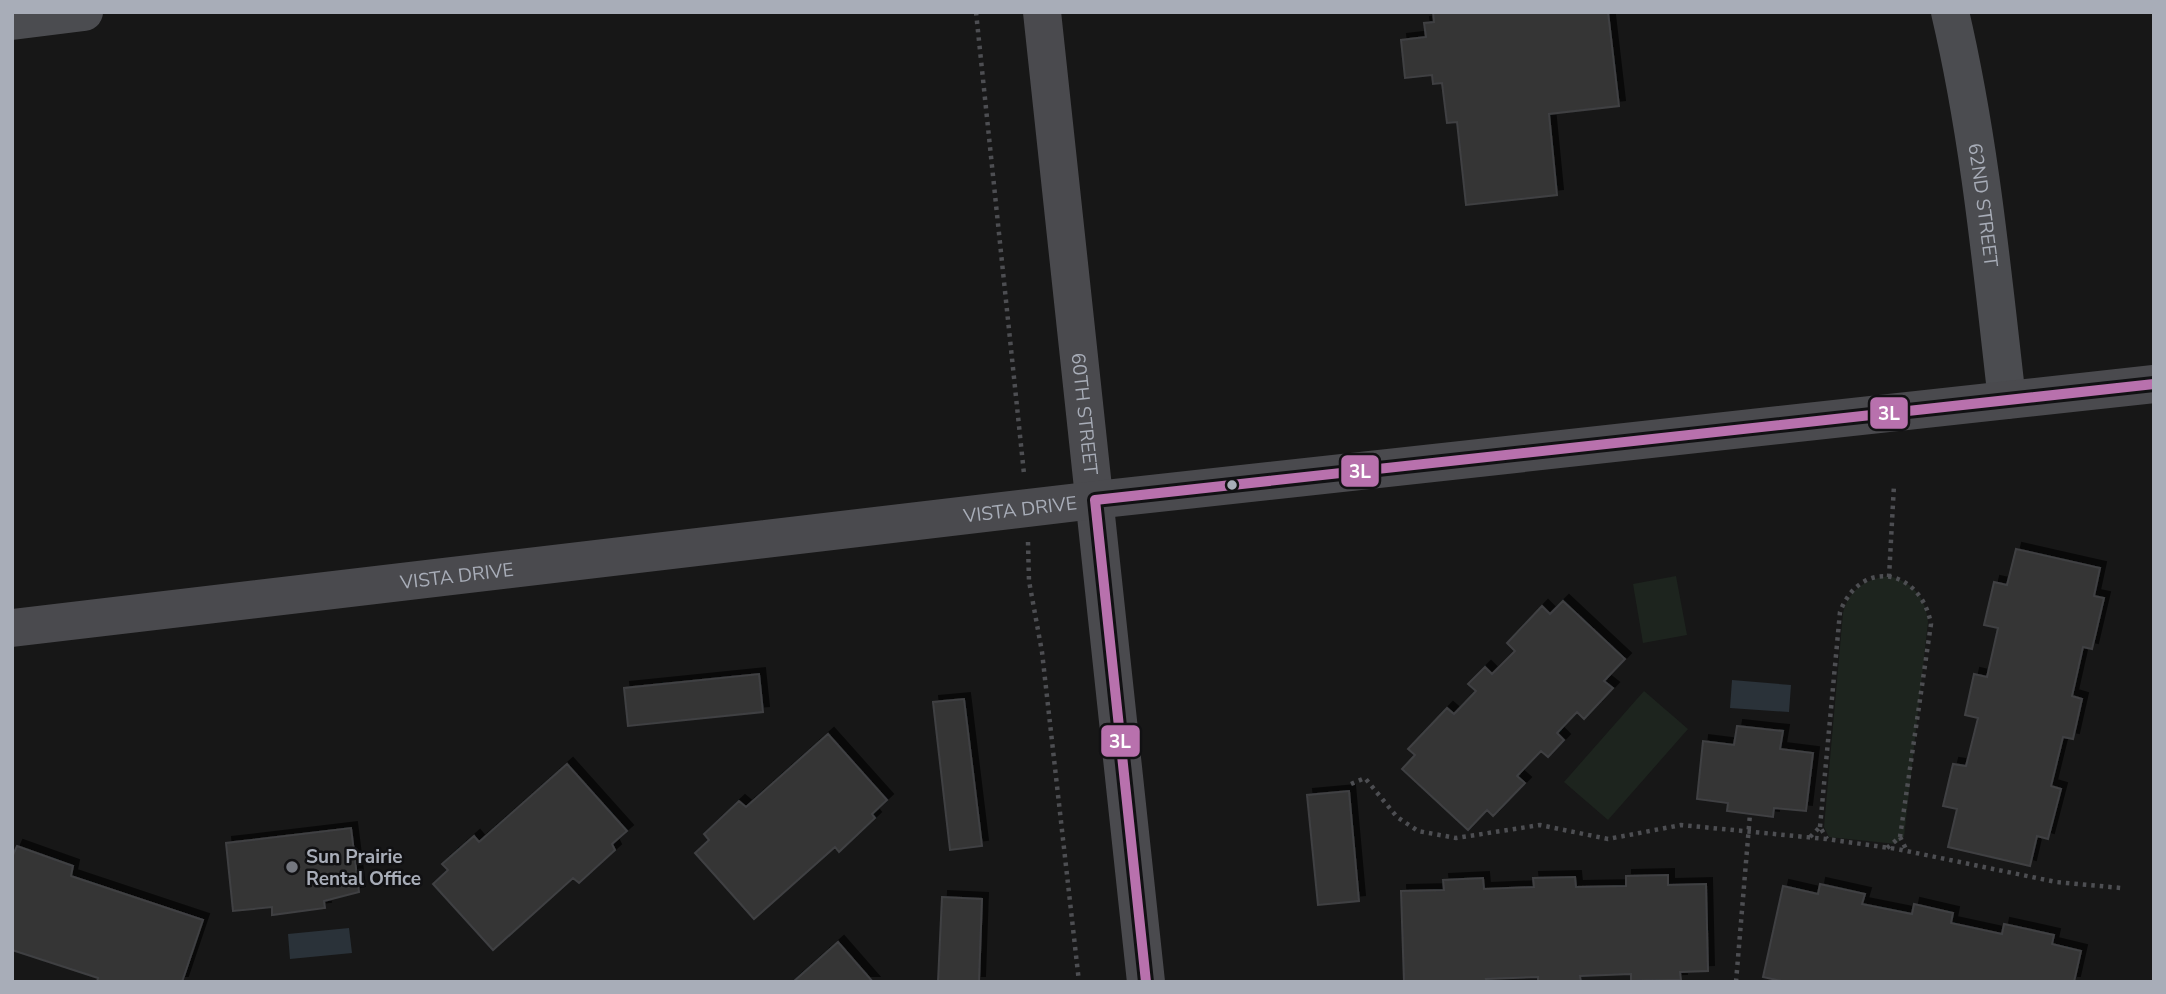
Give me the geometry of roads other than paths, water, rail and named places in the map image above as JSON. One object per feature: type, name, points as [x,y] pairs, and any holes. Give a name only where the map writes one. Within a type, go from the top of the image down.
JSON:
[{"type":"street","points":[[12,21],[85,12]]},
{"type":"street","name":"60TH STREET","points":[[1042,12],[1146,982]]},
{"type":"street","name":"62ND STREET","points":[[1950,12],[1969,99],[1986,213],[2007,400]]},
{"type":"street","name":"VISTA DRIVE","points":[[12,628],[1095,500],[2154,384]]},
{"type":"place","name":"Sun Prairie Rental Office","points":[[292,867]]}]
